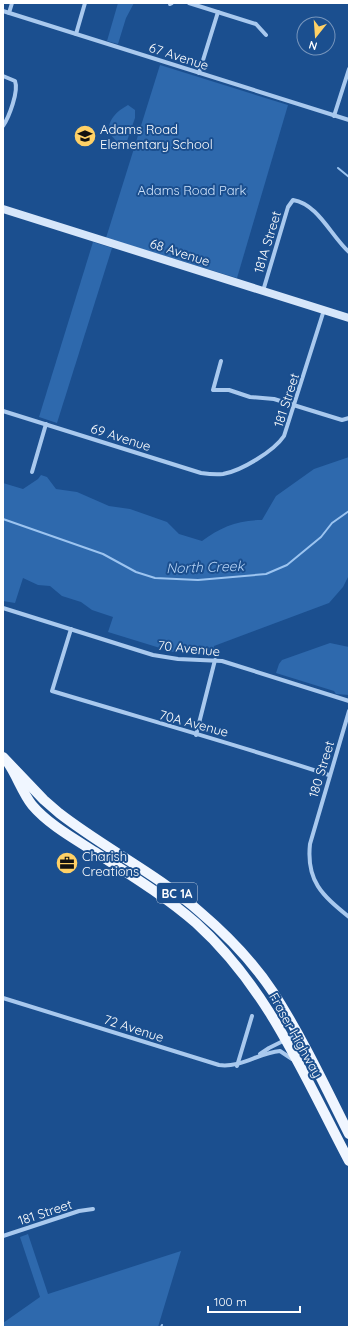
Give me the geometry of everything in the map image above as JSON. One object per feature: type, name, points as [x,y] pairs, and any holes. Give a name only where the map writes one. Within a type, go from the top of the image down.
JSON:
[{"type":"main road","name":"Fraser Highway","points":[[6,760],[44,800],[59,813],[176,893],[212,922],[253,965],[298,1034],[349,1134]]},
{"type":"main road","name":"Fraser Highway","points":[[6,760],[32,805],[54,825],[174,905],[211,938],[239,968],[261,996],[286,1040],[349,1161]]},
{"type":"street","points":[[9,13],[12,3]]},
{"type":"street","points":[[76,34],[85,3]]},
{"type":"street","points":[[189,3],[256,24],[266,35]]},
{"type":"street","name":"67 Avenue","points":[[3,11],[349,120]]},
{"type":"street","points":[[199,73],[218,12]]},
{"type":"street","points":[[334,116],[349,69]]},
{"type":"street","points":[[3,76],[13,79],[15,81],[16,88],[9,116],[3,126]]},
{"type":"street","name":"181A Street","points":[[262,291],[288,207],[292,200],[302,202],[315,212],[349,252]]},
{"type":"street","name":"68 Avenue","points":[[3,209],[349,318]]},
{"type":"street","name":"181 Street","points":[[234,471],[274,448],[287,430],[324,310]]},
{"type":"street","points":[[221,361],[213,390],[229,390],[250,397],[274,399],[342,420],[349,418]]},
{"type":"street","name":"69 Avenue","points":[[3,411],[201,473],[215,475],[234,471]]},
{"type":"street","points":[[32,472],[46,424]]},
{"type":"street","name":"70 Avenue","points":[[3,608],[166,658],[216,660],[349,701]]},
{"type":"street","name":"70A Avenue","points":[[71,629],[52,691],[196,735],[237,744],[329,775]]},
{"type":"street","points":[[196,735],[216,660]]},
{"type":"street","name":"180 Street","points":[[349,711],[329,775],[308,856],[313,879],[318,889],[326,898],[349,917]]},
{"type":"street","name":"72 Avenue","points":[[3,998],[218,1066],[237,1066],[298,1034]]},
{"type":"street","points":[[237,1066],[252,1016]]},
{"type":"street","name":"72 Avenue","points":[[258,1056],[280,1051],[298,1064]]},
{"type":"street","name":"181 Street","points":[[3,1234],[79,1211],[93,1209]]},
{"type":"green space","points":[[118,3],[134,3],[126,18],[118,44],[107,41]]},
{"type":"green space","name":"Adams Road Park","points":[[160,65],[288,105],[237,278],[106,238]]},
{"type":"green space","points":[[128,105],[135,110],[135,118],[127,141],[119,144],[109,133],[109,128],[111,120],[114,116]]},
{"type":"green space","points":[[93,242],[112,248],[57,423],[39,417]]},
{"type":"green space","points":[[349,457],[349,575],[343,587],[329,603],[214,646],[213,651],[173,652],[108,632],[113,617],[92,610],[81,602],[62,596],[50,586],[38,585],[23,578],[15,603],[3,601],[3,483],[23,489],[38,479],[41,475],[47,477],[56,489],[77,492],[109,506],[130,509],[167,522],[179,534],[202,541],[230,525],[245,521],[262,520],[276,496],[314,469]]},
{"type":"green space","points":[[330,643],[349,647],[349,695],[336,694],[334,691],[276,673],[282,660]]},
{"type":"green space","points":[[28,1234],[48,1294],[181,1251],[158,1327],[3,1327],[3,1323],[40,1297],[20,1237]]},
{"type":"waterway","points":[[338,168],[349,177]]},
{"type":"waterway","name":"North Creek","points":[[3,519],[103,554],[136,572],[155,578],[198,580],[266,574],[287,565],[321,537],[332,523],[349,511]]},
{"type":"place","name":"Adams Road Elementary School","points":[[85,136]]},
{"type":"place","name":"Charish Creations","points":[[67,863]]}]
